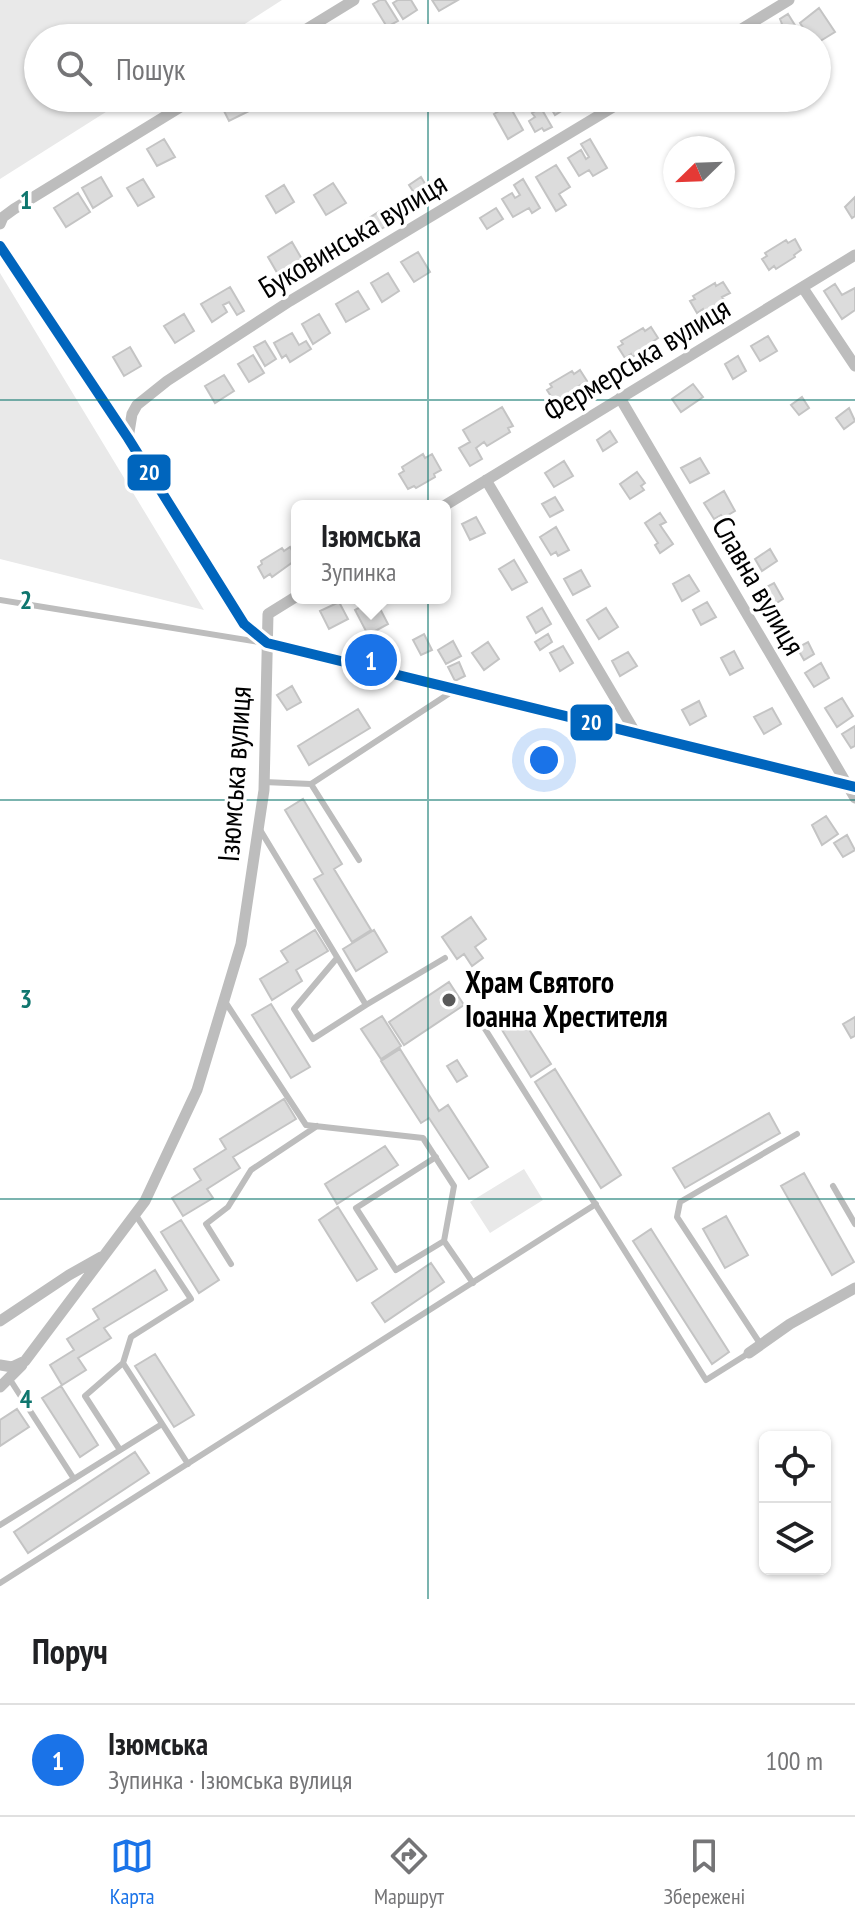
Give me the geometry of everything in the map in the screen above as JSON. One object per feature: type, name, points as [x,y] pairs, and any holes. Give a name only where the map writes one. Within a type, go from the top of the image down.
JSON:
[{"type":"street","points":[[315,24],[354,0]]},
{"type":"street","points":[[750,24],[789,0]]},
{"type":"street","points":[[0,224],[3,217],[14,209],[172,112]]},
{"type":"street","name":"Буковинська вулиця","points":[[128,438],[132,414],[137,405],[167,381],[290,301],[605,112]]},
{"type":"street","points":[[0,246],[128,438],[244,624],[267,643]]},
{"type":"street","name":"Фермерська вулиця","points":[[451,502],[855,255]]},
{"type":"street","points":[[803,288],[855,366]]},
{"type":"street","name":"Славна вулиця","points":[[620,398],[851,785],[855,798]]},
{"type":"street","points":[[486,480],[635,732]]},
{"type":"street","points":[[267,643],[268,614],[291,600]]},
{"type":"street","name":"Ізюмська вулиця","points":[[4,1383],[25,1361],[145,1201],[197,1090],[241,944],[264,782],[267,643],[851,785]]},
{"type":"street","name":"Ізюмська вулиця","points":[[0,1321],[105,1255]]},
{"type":"street","points":[[749,1353],[790,1324],[855,1288]]},
{"type":"street","points":[[0,1365],[12,1367],[25,1361]]},
{"type":"lane","points":[[0,600],[267,643]]},
{"type":"lane","points":[[264,782],[311,784],[456,689]]},
{"type":"lane","points":[[311,784],[359,860]]},
{"type":"lane","points":[[259,828],[366,1005]]},
{"type":"lane","points":[[337,958],[294,1009],[313,1039],[445,958]]},
{"type":"lane","points":[[224,1000],[306,1125],[423,1138],[454,1186],[444,1241],[473,1283]]},
{"type":"lane","points":[[480,1021],[706,1380],[749,1353]]},
{"type":"lane","points":[[231,1264],[206,1224],[228,1207],[251,1170],[317,1126]]},
{"type":"lane","points":[[761,1345],[677,1217],[680,1202],[797,1134]]},
{"type":"lane","points":[[436,1157],[356,1208],[396,1270],[444,1241]]},
{"type":"lane","points":[[833,1186],[855,1224]]},
{"type":"lane","points":[[0,1583],[596,1204]]},
{"type":"lane","points":[[120,1450],[85,1396],[123,1363],[131,1337],[191,1299],[135,1214]]},
{"type":"lane","points":[[123,1363],[188,1464]]},
{"type":"lane","points":[[4,1383],[74,1479]]},
{"type":"lane","points":[[0,1525],[162,1424]]},
{"type":"shaded area","points":[[0,0],[282,0],[245,24],[24,24],[24,112],[106,112],[0,179]]},
{"type":"shaded area","points":[[0,273],[204,610],[0,559]]},
{"type":"shaded area","points":[[524,1169],[543,1200],[490,1233],[470,1202]]},
{"type":"building","points":[[385,0],[398,21],[385,24],[373,4]]},
{"type":"building","points":[[411,0],[417,10],[403,19],[393,3]]},
{"type":"building","points":[[432,0],[458,0],[439,11]]},
{"type":"building","points":[[819,8],[830,24],[801,24]]},
{"type":"building","points":[[788,14],[794,24],[782,24],[780,19]]},
{"type":"building","points":[[224,112],[247,112],[229,121]]},
{"type":"building","points":[[513,112],[523,130],[508,139],[494,114]]},
{"type":"building","points":[[543,112],[552,127],[535,132],[529,121],[535,117],[532,113]]},
{"type":"building","points":[[164,139],[175,157],[157,166],[147,149]]},
{"type":"building","points":[[590,139],[607,168],[593,176],[589,170],[579,176],[568,158],[581,150],[586,159],[589,157],[581,144]]},
{"type":"building","points":[[556,165],[570,187],[559,194],[566,205],[556,211],[536,177]]},
{"type":"building","points":[[101,177],[112,196],[93,208],[82,188]]},
{"type":"building","points":[[421,177],[430,192],[418,199],[409,185]]},
{"type":"building","points":[[143,179],[154,197],[138,206],[127,188]]},
{"type":"building","points":[[523,179],[540,208],[532,213],[529,208],[513,217],[502,199],[512,193],[515,198],[520,195],[514,185]]},
{"type":"building","points":[[333,183],[346,203],[326,215],[314,195]]},
{"type":"building","points":[[284,185],[294,202],[276,213],[266,196]]},
{"type":"building","points":[[78,193],[90,212],[66,227],[54,208]]},
{"type":"building","points":[[855,197],[855,216],[852,218],[845,207]]},
{"type":"building","points":[[496,208],[503,219],[487,229],[480,218]]},
{"type":"building","points":[[380,211],[388,225],[366,238],[358,225]]},
{"type":"building","points":[[795,239],[801,250],[776,269],[774,266],[769,270],[762,259],[767,256],[765,253],[786,240],[788,243]]},
{"type":"building","points":[[292,242],[303,261],[279,276],[268,257]]},
{"type":"building","points":[[418,252],[430,272],[414,282],[401,262]]},
{"type":"building","points":[[388,273],[399,291],[382,302],[371,283]]},
{"type":"building","points":[[723,282],[730,293],[722,297],[724,300],[697,313],[690,301],[695,299],[693,296],[715,283],[716,286]]},
{"type":"building","points":[[835,284],[842,295],[855,288],[855,310],[842,319],[824,291]]},
{"type":"building","points":[[230,287],[244,311],[237,315],[229,302],[223,305],[227,312],[212,322],[201,304]]},
{"type":"building","points":[[358,291],[369,309],[346,322],[336,304]]},
{"type":"building","points":[[184,314],[194,331],[175,343],[164,326]]},
{"type":"building","points":[[319,314],[330,333],[313,344],[302,324]]},
{"type":"building","points":[[651,327],[658,338],[652,345],[625,358],[618,347],[623,344],[621,341],[643,328],[645,331]]},
{"type":"building","points":[[292,333],[299,345],[306,341],[311,349],[290,362],[286,355],[282,358],[274,343]]},
{"type":"building","points":[[768,336],[777,351],[760,361],[751,346]]},
{"type":"building","points":[[265,341],[276,359],[265,366],[254,347]]},
{"type":"building","points":[[130,347],[141,366],[124,376],[113,357]]},
{"type":"building","points":[[253,355],[264,373],[249,382],[238,364]]},
{"type":"building","points":[[738,356],[746,371],[733,379],[725,364]]},
{"type":"building","points":[[580,370],[587,381],[579,386],[581,388],[554,401],[547,390],[552,387],[550,384],[572,371],[574,374]]},
{"type":"building","points":[[224,375],[234,391],[215,403],[205,386]]},
{"type":"building","points":[[693,384],[703,397],[681,412],[672,399]]},
{"type":"building","points":[[802,397],[809,408],[799,415],[791,405]]},
{"type":"building","points":[[502,407],[513,426],[508,428],[510,432],[487,446],[484,442],[476,448],[482,459],[470,466],[459,448],[470,442],[463,430]]},
{"type":"building","points":[[849,408],[855,421],[844,429],[836,418]]},
{"type":"building","points":[[610,431],[617,442],[603,451],[597,440]]},
{"type":"building","points":[[423,454],[425,458],[432,454],[441,470],[416,488],[408,489],[399,474],[404,471],[402,467]]},
{"type":"building","points":[[700,458],[709,473],[690,483],[681,468]]},
{"type":"building","points":[[564,461],[573,476],[554,487],[545,473]]},
{"type":"building","points":[[637,472],[645,483],[641,486],[644,490],[630,499],[620,484]]},
{"type":"building","points":[[724,491],[735,511],[714,519],[704,503]]},
{"type":"building","points":[[555,497],[563,510],[550,517],[542,504]]},
{"type":"building","points":[[660,513],[666,522],[660,525],[673,544],[660,553],[655,545],[658,543],[645,523]]},
{"type":"building","points":[[476,517],[485,533],[470,540],[462,524]]},
{"type":"building","points":[[556,527],[569,550],[558,556],[556,552],[551,555],[540,537]]},
{"type":"building","points":[[282,548],[284,551],[291,549],[291,563],[272,577],[270,574],[264,578],[258,567],[261,561]]},
{"type":"building","points":[[770,549],[777,561],[762,571],[755,559]]},
{"type":"building","points":[[514,560],[527,582],[512,590],[499,569]]},
{"type":"building","points":[[581,570],[590,586],[573,595],[564,579]]},
{"type":"building","points":[[689,575],[699,591],[682,601],[673,584]]},
{"type":"building","points":[[774,583],[783,599],[767,609],[757,592]]},
{"type":"building","points":[[707,602],[716,617],[701,625],[693,610]]},
{"type":"building","points":[[340,604],[348,619],[329,629],[320,611]]},
{"type":"building","points":[[366,604],[378,604],[388,624],[368,635],[355,610]]},
{"type":"building","points":[[542,608],[551,624],[536,633],[527,617]]},
{"type":"building","points":[[606,608],[618,627],[599,639],[587,620]]},
{"type":"building","points":[[424,634],[432,650],[421,655],[413,640]]},
{"type":"building","points":[[548,634],[552,642],[540,650],[535,642]]},
{"type":"building","points":[[453,641],[461,656],[446,664],[438,650]]},
{"type":"building","points":[[488,642],[499,659],[484,670],[472,653]]},
{"type":"building","points":[[808,642],[814,654],[804,660],[797,648]]},
{"type":"building","points":[[563,646],[573,663],[560,671],[550,653]]},
{"type":"building","points":[[734,651],[743,668],[730,675],[721,658]]},
{"type":"building","points":[[628,652],[637,666],[620,676],[612,661]]},
{"type":"building","points":[[459,662],[465,676],[455,681],[448,667]]},
{"type":"building","points":[[821,663],[829,678],[814,687],[805,673]]},
{"type":"building","points":[[292,686],[301,702],[287,710],[277,695]]},
{"type":"building","points":[[842,698],[853,716],[837,727],[825,708]]},
{"type":"building","points":[[699,701],[706,716],[690,725],[682,710]]},
{"type":"building","points":[[772,708],[781,724],[764,734],[754,717]]},
{"type":"building","points":[[358,709],[370,728],[309,765],[298,746]]},
{"type":"building","points":[[855,726],[855,746],[851,748],[842,734]]},
{"type":"building","points":[[303,799],[342,864],[334,869],[371,930],[352,942],[314,879],[323,874],[285,810]]},
{"type":"building","points":[[826,816],[838,834],[822,845],[812,825]]},
{"type":"building","points":[[847,835],[855,850],[843,857],[834,843]]},
{"type":"building","points":[[471,917],[486,939],[475,947],[483,958],[472,966],[464,954],[457,959],[442,937]]},
{"type":"building","points":[[315,930],[328,951],[296,970],[302,981],[272,1000],[260,979],[288,962],[281,951]]},
{"type":"building","points":[[374,930],[387,952],[356,971],[343,949]]},
{"type":"building","points":[[449,982],[464,1005],[404,1045],[389,1022]]},
{"type":"building","points":[[271,1004],[310,1067],[291,1078],[252,1015]]},
{"type":"building","points":[[518,1012],[551,1064],[531,1077],[499,1025]]},
{"type":"building","points":[[382,1016],[401,1046],[381,1059],[361,1029]]},
{"type":"building","points":[[855,1017],[855,1036],[851,1038],[843,1024]]},
{"type":"building","points":[[400,1049],[439,1111],[448,1105],[488,1167],[469,1179],[429,1118],[421,1123],[381,1061]]},
{"type":"building","points":[[457,1060],[467,1076],[457,1082],[447,1066]]},
{"type":"building","points":[[555,1069],[621,1175],[601,1188],[535,1082]]},
{"type":"building","points":[[284,1099],[296,1119],[233,1157],[240,1168],[207,1189],[213,1198],[183,1216],[172,1198],[201,1180],[194,1169],[226,1149],[220,1139]]},
{"type":"building","points":[[769,1113],[780,1133],[685,1188],[673,1168]]},
{"type":"building","points":[[385,1146],[398,1165],[337,1204],[325,1184]]},
{"type":"building","points":[[804,1173],[854,1262],[832,1275],[781,1186]]},
{"type":"building","points":[[338,1207],[377,1269],[357,1281],[319,1220]]},
{"type":"building","points":[[726,1216],[748,1255],[725,1268],[703,1229]]},
{"type":"building","points":[[181,1220],[219,1280],[199,1293],[161,1232]]},
{"type":"building","points":[[651,1229],[729,1352],[712,1364],[633,1241]]},
{"type":"building","points":[[431,1263],[444,1282],[385,1322],[372,1303]]},
{"type":"building","points":[[155,1270],[167,1290],[104,1328],[111,1338],[78,1358],[86,1370],[62,1385],[50,1365],[74,1350],[67,1339],[99,1319],[93,1309]]},
{"type":"building","points":[[155,1354],[194,1415],[174,1427],[135,1366]]},
{"type":"building","points":[[61,1386],[98,1445],[80,1457],[42,1398]]},
{"type":"building","points":[[17,1409],[29,1427],[0,1446],[0,1420]]},
{"type":"building","points":[[135,1452],[149,1473],[28,1553],[14,1532]]},
{"type":"transit line","name":"20","points":[[0,246],[128,438],[244,624],[267,643],[855,787]]},
{"type":"place","name":"Ізюмська","points":[[371,660]]},
{"type":"place","name":"Храм Святого Іоанна Хрестителя","points":[[449,1000]]}]
